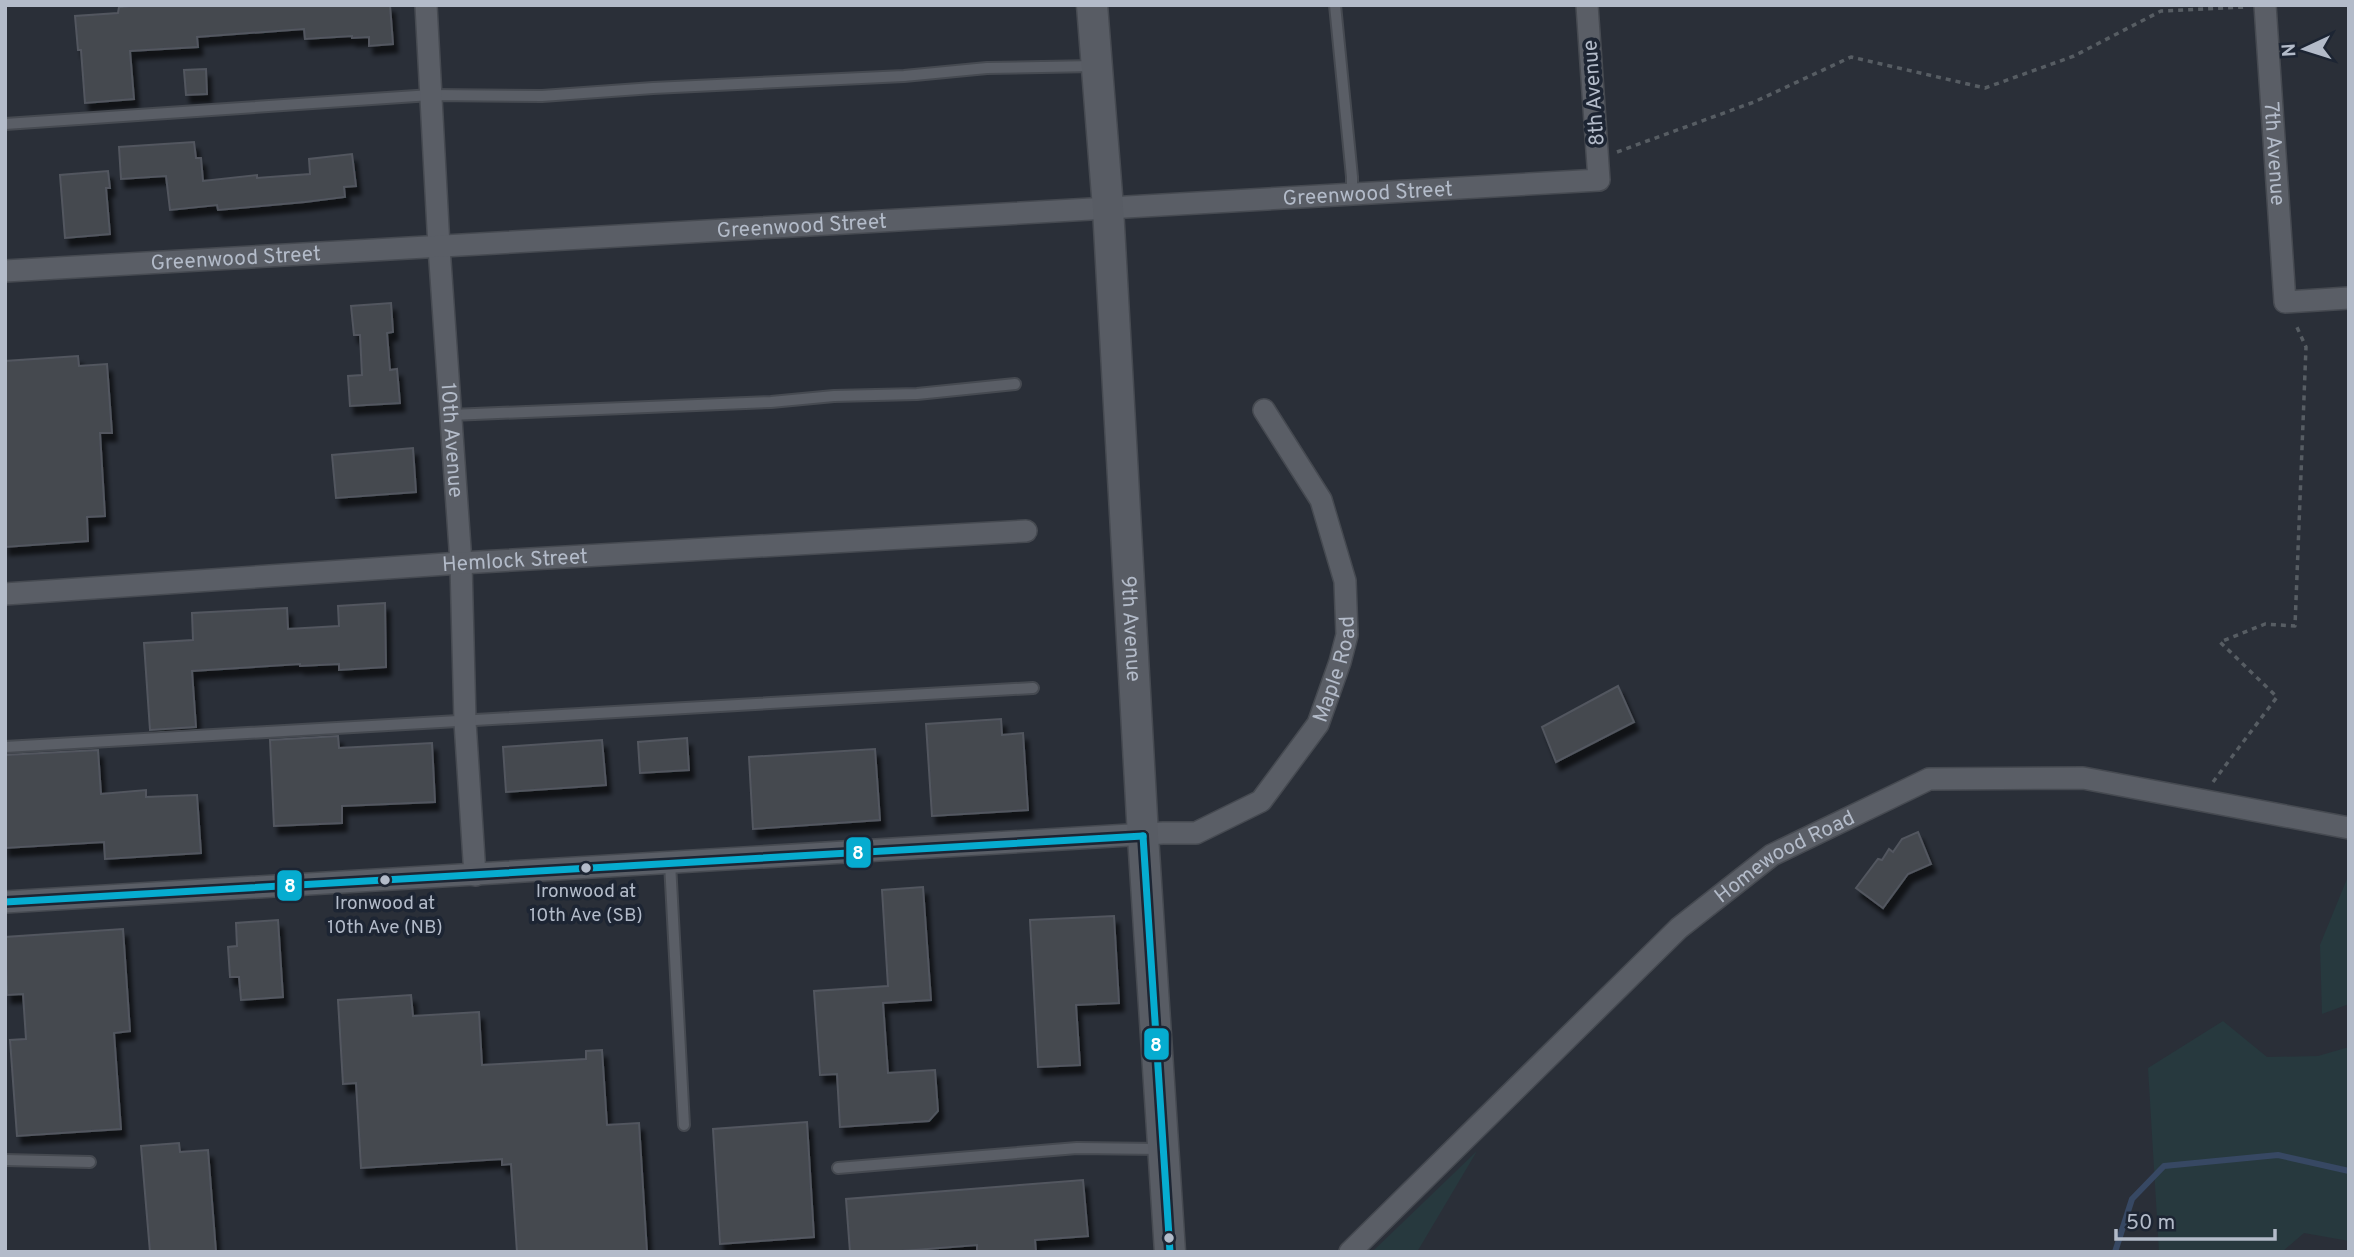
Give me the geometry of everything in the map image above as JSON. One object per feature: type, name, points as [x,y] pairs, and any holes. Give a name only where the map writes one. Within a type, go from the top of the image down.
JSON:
[{"type":"main road","name":"9th Avenue","points":[[1092,5],[1108,208],[1143,836],[1170,1252]]},
{"type":"street","name":"10th Avenue","points":[[426,5],[439,247],[461,563],[465,722],[475,874]]},
{"type":"street","name":"8th Avenue","points":[[1587,5],[1598,170]]},
{"type":"street","name":"7th Avenue","points":[[2265,6],[2285,302]]},
{"type":"street","name":"Greenwood Street","points":[[5,271],[1352,195],[1598,170]]},
{"type":"street","points":[[2285,302],[2349,298]]},
{"type":"street","name":"Maple Road","points":[[5,901],[1196,834],[1261,801],[1318,724],[1347,635],[1345,581],[1321,500],[1264,410]]},
{"type":"street","name":"Hemlock Street","points":[[5,594],[461,563],[1026,531]]},
{"type":"street","name":"Homewood Road","points":[[1350,1252],[1679,928],[1772,855],[1929,779],[2083,778],[2349,828]]},
{"type":"lane","points":[[1335,5],[1352,195]]},
{"type":"lane","points":[[5,124],[431,95],[542,96],[904,76],[987,68],[1098,66]]},
{"type":"lane","points":[[451,415],[917,394],[1015,384]]},
{"type":"lane","points":[[5,747],[1033,688]]},
{"type":"lane","points":[[670,863],[684,1125]]},
{"type":"lane","points":[[838,1168],[1077,1148],[1163,1149]]},
{"type":"lane","points":[[5,1160],[90,1162]]},
{"type":"path","points":[[1598,170],[1851,57],[1985,88],[2074,55],[2161,11],[2265,6]]},
{"type":"path","points":[[2200,800],[2277,697],[2220,642],[2265,624],[2295,626],[2306,347],[2285,302]]},
{"type":"shaded area","points":[[2349,874],[2349,1004],[2322,1014],[2320,945]]},
{"type":"shaded area","points":[[2223,1021],[2267,1057],[2318,1056],[2349,1047],[2349,1241],[2304,1233],[2282,1252],[2159,1252],[2148,1068]]},
{"type":"shaded area","points":[[1477,1151],[1417,1252],[1372,1252]]},
{"type":"building","points":[[390,5],[393,44],[369,46],[369,37],[352,36],[305,39],[304,29],[197,37],[198,47],[130,51],[134,99],[85,103],[75,16],[118,13],[119,7]]},
{"type":"building","points":[[206,69],[207,94],[186,95],[184,70]]},
{"type":"building","points":[[194,142],[196,158],[201,158],[203,181],[257,175],[257,178],[310,174],[309,159],[352,154],[356,186],[344,187],[345,197],[218,210],[217,205],[170,210],[166,176],[121,179],[119,147]]},
{"type":"building","points":[[108,171],[110,188],[106,188],[110,234],[65,238],[60,175]]},
{"type":"building","points":[[391,303],[393,332],[387,333],[390,370],[397,369],[400,403],[350,406],[348,376],[362,375],[360,335],[354,335],[351,306]]},
{"type":"building","points":[[78,356],[79,366],[107,364],[112,433],[100,433],[105,516],[87,517],[88,541],[5,547],[5,361]]},
{"type":"building","points":[[413,448],[416,492],[336,498],[332,455]]},
{"type":"building","points":[[385,603],[386,667],[339,670],[339,664],[300,664],[192,671],[196,727],[150,730],[144,643],[193,640],[192,613],[287,608],[288,629],[339,626],[338,606]]},
{"type":"building","points":[[1618,686],[1634,722],[1556,762],[1542,727]]},
{"type":"building","points":[[1001,719],[1002,735],[1023,733],[1028,810],[932,816],[926,724]]},
{"type":"building","points":[[338,736],[339,748],[432,743],[435,802],[342,806],[342,823],[274,826],[270,740]]},
{"type":"building","points":[[687,738],[689,770],[640,773],[638,742]]},
{"type":"building","points":[[602,740],[606,785],[506,792],[503,747]]},
{"type":"building","points":[[875,749],[880,820],[753,829],[749,757]]},
{"type":"building","points":[[98,750],[101,794],[146,790],[146,797],[197,795],[201,853],[105,859],[104,842],[5,848],[5,755]]},
{"type":"building","points":[[1918,832],[1931,864],[1908,874],[1883,908],[1856,888],[1889,849],[1893,852],[1902,839]]},
{"type":"building","points":[[923,887],[931,1000],[883,1003],[888,1073],[935,1070],[938,1111],[929,1121],[840,1127],[837,1074],[820,1075],[814,991],[888,986],[882,890]]},
{"type":"building","points":[[1114,916],[1119,1003],[1076,1005],[1080,1065],[1038,1067],[1030,920]]},
{"type":"building","points":[[278,920],[283,997],[241,1000],[239,977],[230,977],[228,947],[237,946],[236,923]]},
{"type":"building","points":[[123,929],[130,1031],[114,1033],[121,1129],[17,1136],[10,1040],[26,1039],[23,994],[7,995],[5,937]]},
{"type":"building","points":[[411,995],[413,1016],[479,1012],[482,1065],[586,1059],[586,1051],[602,1050],[607,1125],[639,1123],[647,1252],[517,1252],[511,1164],[502,1165],[502,1159],[361,1168],[356,1083],[343,1084],[338,1000]]},
{"type":"building","points":[[807,1122],[814,1237],[720,1244],[713,1129]]},
{"type":"building","points":[[179,1143],[180,1152],[208,1150],[216,1252],[150,1252],[141,1146]]},
{"type":"building","points":[[1083,1180],[1088,1236],[1035,1240],[1036,1252],[977,1252],[977,1245],[890,1252],[850,1252],[846,1199]]},
{"type":"waterway","points":[[2115,1252],[2132,1199],[2164,1166],[2278,1155],[2349,1171]]},
{"type":"transit line","name":"8","points":[[1143,836],[1170,1252]]},
{"type":"transit line","name":"8","points":[[5,902],[1143,836]]},
{"type":"place","name":"Ironwood at 10th Ave (SB)","points":[[586,868]]},
{"type":"place","name":"Ironwood at 10th Ave (NB)","points":[[385,880]]}]
